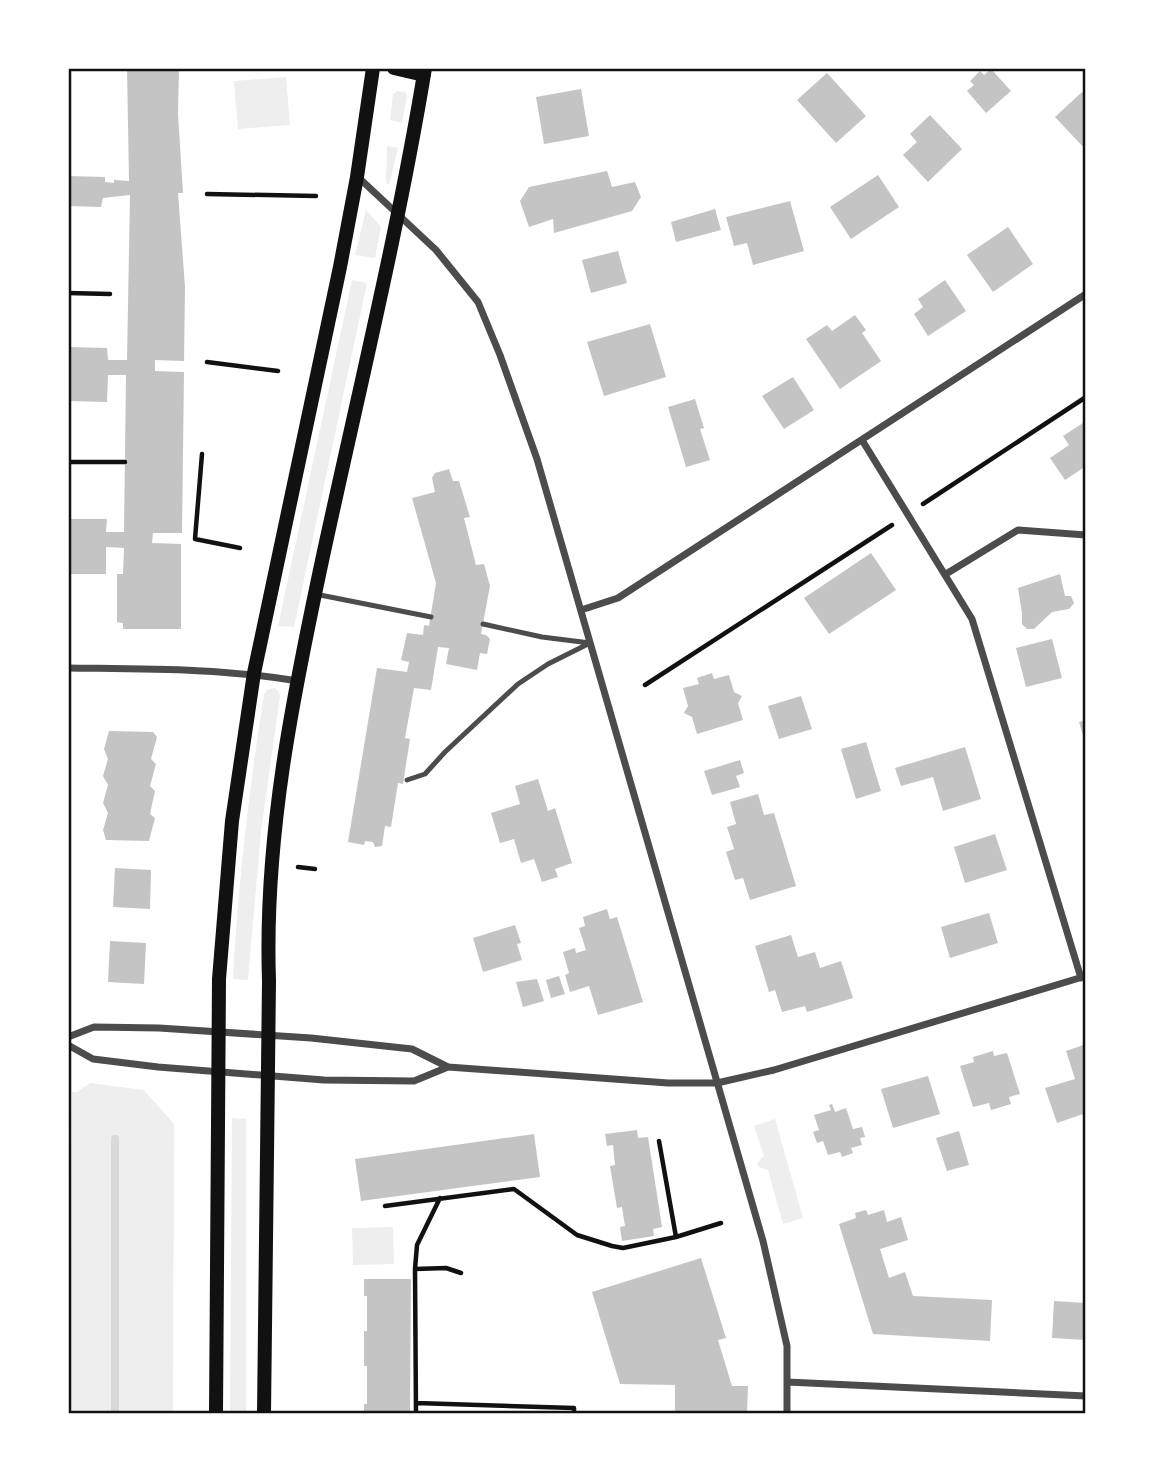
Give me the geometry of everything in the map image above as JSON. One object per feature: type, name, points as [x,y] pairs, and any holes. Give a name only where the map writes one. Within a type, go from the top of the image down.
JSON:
[{"type":"main road","points":[[216,1414],[217,1071],[219,979],[227,867],[254,673],[338,277],[357,177],[373,68]]},
{"type":"main road","points":[[264,1414],[267,922],[270,885],[281,778],[298,681],[397,215],[424,71],[394,68]]},
{"type":"street","points":[[357,177],[436,250],[478,302],[537,459],[763,1241],[787,1346],[787,1414]]},
{"type":"street","points":[[581,610],[618,598],[1086,294]]},
{"type":"street","points":[[68,1037],[94,1027],[325,1039],[412,1049],[448,1067],[680,1083],[717,1083],[774,1070],[1084,977],[972,619],[862,440]]},
{"type":"street","points":[[946,574],[1018,530],[1086,535]]},
{"type":"street","points":[[68,668],[212,670],[254,673],[298,681]]},
{"type":"street","points":[[68,1045],[93,1059],[324,1080],[414,1081],[448,1067]]},
{"type":"street","points":[[787,1382],[1086,1396]]},
{"type":"lane","points":[[315,594],[431,617]]},
{"type":"lane","points":[[483,624],[542,637],[590,643]]},
{"type":"lane","points":[[407,780],[425,774],[518,684],[548,664],[590,643]]},
{"type":"path","points":[[207,194],[316,196]]},
{"type":"path","points":[[68,293],[110,294]]},
{"type":"path","points":[[207,362],[278,371]]},
{"type":"path","points":[[923,504],[1086,397]]},
{"type":"path","points":[[202,454],[195,539],[240,548]]},
{"type":"path","points":[[68,462],[125,461]]},
{"type":"path","points":[[645,685],[891,525]]},
{"type":"path","points":[[298,867],[315,869]]},
{"type":"path","points":[[659,1141],[676,1237]]},
{"type":"path","points":[[385,1206],[514,1189],[578,1236],[624,1248],[676,1237],[721,1223]]},
{"type":"path","points":[[416,1414],[417,1245],[440,1197]]},
{"type":"path","points":[[415,1269],[446,1268],[461,1273]]},
{"type":"path","points":[[416,1403],[574,1408],[574,1414]]},
{"type":"shaded area","points":[[286,77],[290,125],[238,129],[234,81]]},
{"type":"shaded area","points":[[397,91],[405,92],[407,96],[402,123],[390,120],[393,94]]},
{"type":"shaded area","points":[[387,146],[398,148],[389,185],[386,183]]},
{"type":"shaded area","points":[[366,210],[381,227],[375,258],[355,255]]},
{"type":"shaded area","points":[[352,280],[367,283],[294,627],[278,626]]},
{"type":"shaded area","points":[[274,688],[280,696],[261,831],[248,980],[233,979],[241,872],[264,695],[267,690]]},
{"type":"shaded area","points":[[90,1083],[144,1090],[174,1124],[173,1414],[70,1414],[72,1092],[77,1092]]},
{"type":"shaded area","points":[[232,1118],[246,1119],[246,1414],[230,1414]]},
{"type":"shaded area","points":[[775,1119],[803,1218],[783,1224],[768,1170],[759,1167],[757,1163],[764,1156],[754,1126]]},
{"type":"shaded area","points":[[393,1227],[394,1264],[353,1265],[352,1228]]},
{"type":"building","points":[[127,68],[179,68],[178,114],[183,193],[178,193],[185,287],[184,361],[155,360],[155,371],[184,372],[182,533],[153,533],[152,543],[181,544],[181,629],[123,629],[123,623],[117,622],[117,574],[123,574],[124,548],[106,547],[106,574],[68,574],[68,519],[107,519],[106,532],[124,532],[126,375],[108,375],[107,402],[68,401],[68,347],[107,348],[108,360],[127,360],[130,195],[103,198],[101,207],[68,206],[68,176],[105,177],[105,182],[114,183],[114,180],[129,181]]},
{"type":"building","points":[[991,69],[1011,91],[986,113],[967,91],[974,85],[970,81],[980,71],[984,75]]},
{"type":"building","points":[[827,73],[866,116],[836,143],[797,100]]},
{"type":"building","points":[[581,89],[589,136],[544,144],[536,97]]},
{"type":"building","points":[[1082,92],[1086,96],[1086,150],[1055,117]]},
{"type":"building","points":[[930,115],[962,149],[928,182],[903,155],[917,142],[910,134]]},
{"type":"building","points":[[607,171],[612,187],[635,182],[641,197],[632,211],[554,233],[553,219],[529,227],[520,201],[529,187]]},
{"type":"building","points":[[878,175],[899,207],[851,239],[830,207]]},
{"type":"building","points":[[790,201],[804,251],[753,265],[747,243],[734,246],[726,217]]},
{"type":"building","points":[[715,209],[721,230],[676,242],[671,222]]},
{"type":"building","points":[[1008,227],[1033,264],[993,292],[967,255]]},
{"type":"building","points":[[618,251],[627,283],[591,293],[582,260]]},
{"type":"building","points":[[945,280],[966,311],[928,336],[914,314],[923,307],[918,299]]},
{"type":"building","points":[[855,315],[866,330],[862,333],[881,361],[840,389],[806,339],[827,325],[832,331]]},
{"type":"building","points":[[650,324],[666,377],[604,396],[587,342]]},
{"type":"building","points":[[793,377],[814,410],[784,429],[762,396]]},
{"type":"building","points":[[695,399],[704,428],[700,429],[710,460],[686,467],[668,407]]},
{"type":"building","points":[[1086,421],[1086,466],[1065,480],[1050,458],[1069,445],[1063,436]]},
{"type":"building","points":[[449,469],[453,481],[459,481],[470,517],[464,518],[476,565],[484,564],[490,586],[481,634],[490,639],[487,654],[480,653],[477,670],[446,664],[449,648],[438,647],[431,690],[414,688],[405,738],[410,739],[403,784],[398,783],[391,827],[385,826],[382,846],[375,847],[373,842],[365,841],[364,845],[348,842],[377,668],[407,672],[409,662],[401,660],[407,633],[423,635],[424,625],[429,626],[436,583],[412,498],[435,492],[432,478],[435,473]]},
{"type":"building","points":[[871,553],[896,590],[829,634],[804,598]]},
{"type":"building","points":[[1060,574],[1065,596],[1071,596],[1074,603],[1069,609],[1052,612],[1034,629],[1027,629],[1022,624],[1018,588]]},
{"type":"building","points":[[1052,639],[1062,678],[1026,687],[1016,648]]},
{"type":"building","points":[[712,673],[714,679],[729,675],[734,692],[742,696],[738,703],[743,720],[697,734],[692,717],[684,713],[688,706],[683,688],[699,684],[697,678]]},
{"type":"building","points":[[801,696],[812,729],[779,739],[768,706]]},
{"type":"building","points":[[1086,720],[1086,742],[1085,742],[1079,722]]},
{"type":"building","points":[[109,731],[153,732],[157,737],[151,759],[156,764],[150,786],[155,791],[150,814],[155,818],[149,841],[106,840],[103,830],[108,813],[103,803],[108,785],[103,776],[108,759],[104,749]]},
{"type":"building","points":[[866,742],[881,791],[856,799],[841,749]]},
{"type":"building","points":[[965,747],[981,799],[943,811],[933,777],[901,786],[895,768]]},
{"type":"building","points":[[740,760],[744,773],[736,776],[740,787],[712,795],[704,771]]},
{"type":"building","points":[[538,779],[548,811],[555,808],[572,863],[555,869],[558,877],[542,882],[534,859],[521,863],[514,839],[500,843],[491,813],[520,804],[515,786]]},
{"type":"building","points":[[758,794],[764,815],[774,813],[796,886],[750,900],[743,878],[735,880],[726,852],[734,849],[727,827],[736,824],[730,802]]},
{"type":"building","points":[[995,834],[1007,870],[965,883],[954,847]]},
{"type":"building","points":[[115,868],[151,870],[150,909],[113,907]]},
{"type":"building","points":[[607,909],[610,919],[617,917],[643,1002],[598,1015],[589,986],[570,992],[565,975],[569,973],[563,952],[575,948],[576,953],[586,950],[579,928],[585,926],[583,917]]},
{"type":"building","points":[[989,913],[998,943],[950,958],[941,927]]},
{"type":"building","points":[[515,925],[521,943],[517,944],[522,960],[483,972],[473,938]]},
{"type":"building","points":[[791,935],[798,957],[815,952],[820,968],[841,961],[853,998],[807,1012],[805,1006],[782,1012],[775,990],[769,992],[755,946]]},
{"type":"building","points":[[110,941],[146,943],[144,984],[108,982]]},
{"type":"building","points":[[559,976],[565,994],[551,998],[546,980]]},
{"type":"building","points":[[537,979],[544,1001],[523,1007],[516,982]]},
{"type":"building","points":[[1086,1044],[1086,1113],[1057,1123],[1045,1088],[1075,1079],[1066,1051]]},
{"type":"building","points":[[993,1051],[994,1056],[1007,1053],[1020,1094],[1009,1097],[1011,1104],[991,1110],[989,1103],[973,1107],[960,1066],[974,1062],[973,1057]]},
{"type":"building","points":[[928,1076],[940,1114],[893,1128],[881,1089]]},
{"type":"building","points":[[832,1104],[835,1112],[846,1108],[853,1129],[862,1127],[865,1137],[860,1138],[862,1145],[851,1148],[853,1153],[842,1157],[840,1152],[828,1155],[823,1141],[817,1143],[813,1132],[819,1130],[814,1115],[831,1110],[829,1105]]},
{"type":"building","points":[[637,1130],[638,1138],[648,1137],[662,1227],[653,1229],[654,1236],[622,1241],[620,1227],[625,1226],[622,1207],[617,1208],[610,1166],[615,1165],[613,1145],[607,1146],[605,1134]]},
{"type":"building","points":[[959,1131],[969,1165],[947,1171],[936,1138]]},
{"type":"building","points":[[534,1134],[540,1177],[361,1201],[355,1159]]},
{"type":"building","points":[[866,1210],[868,1215],[884,1210],[887,1222],[901,1217],[908,1240],[880,1249],[889,1278],[905,1272],[913,1296],[992,1300],[990,1341],[873,1334],[839,1224],[856,1218],[855,1213]]},
{"type":"building","points":[[701,1258],[726,1338],[718,1340],[732,1386],[748,1386],[747,1414],[675,1414],[675,1385],[620,1384],[592,1292]]},
{"type":"building","points":[[364,1279],[411,1279],[410,1414],[364,1414],[364,1404],[367,1404],[364,1331],[367,1331],[367,1296],[364,1296]]},
{"type":"building","points":[[1054,1301],[1086,1303],[1086,1340],[1052,1338]]},
{"type":"waterway","points":[[115,1139],[115,1414]]}]
